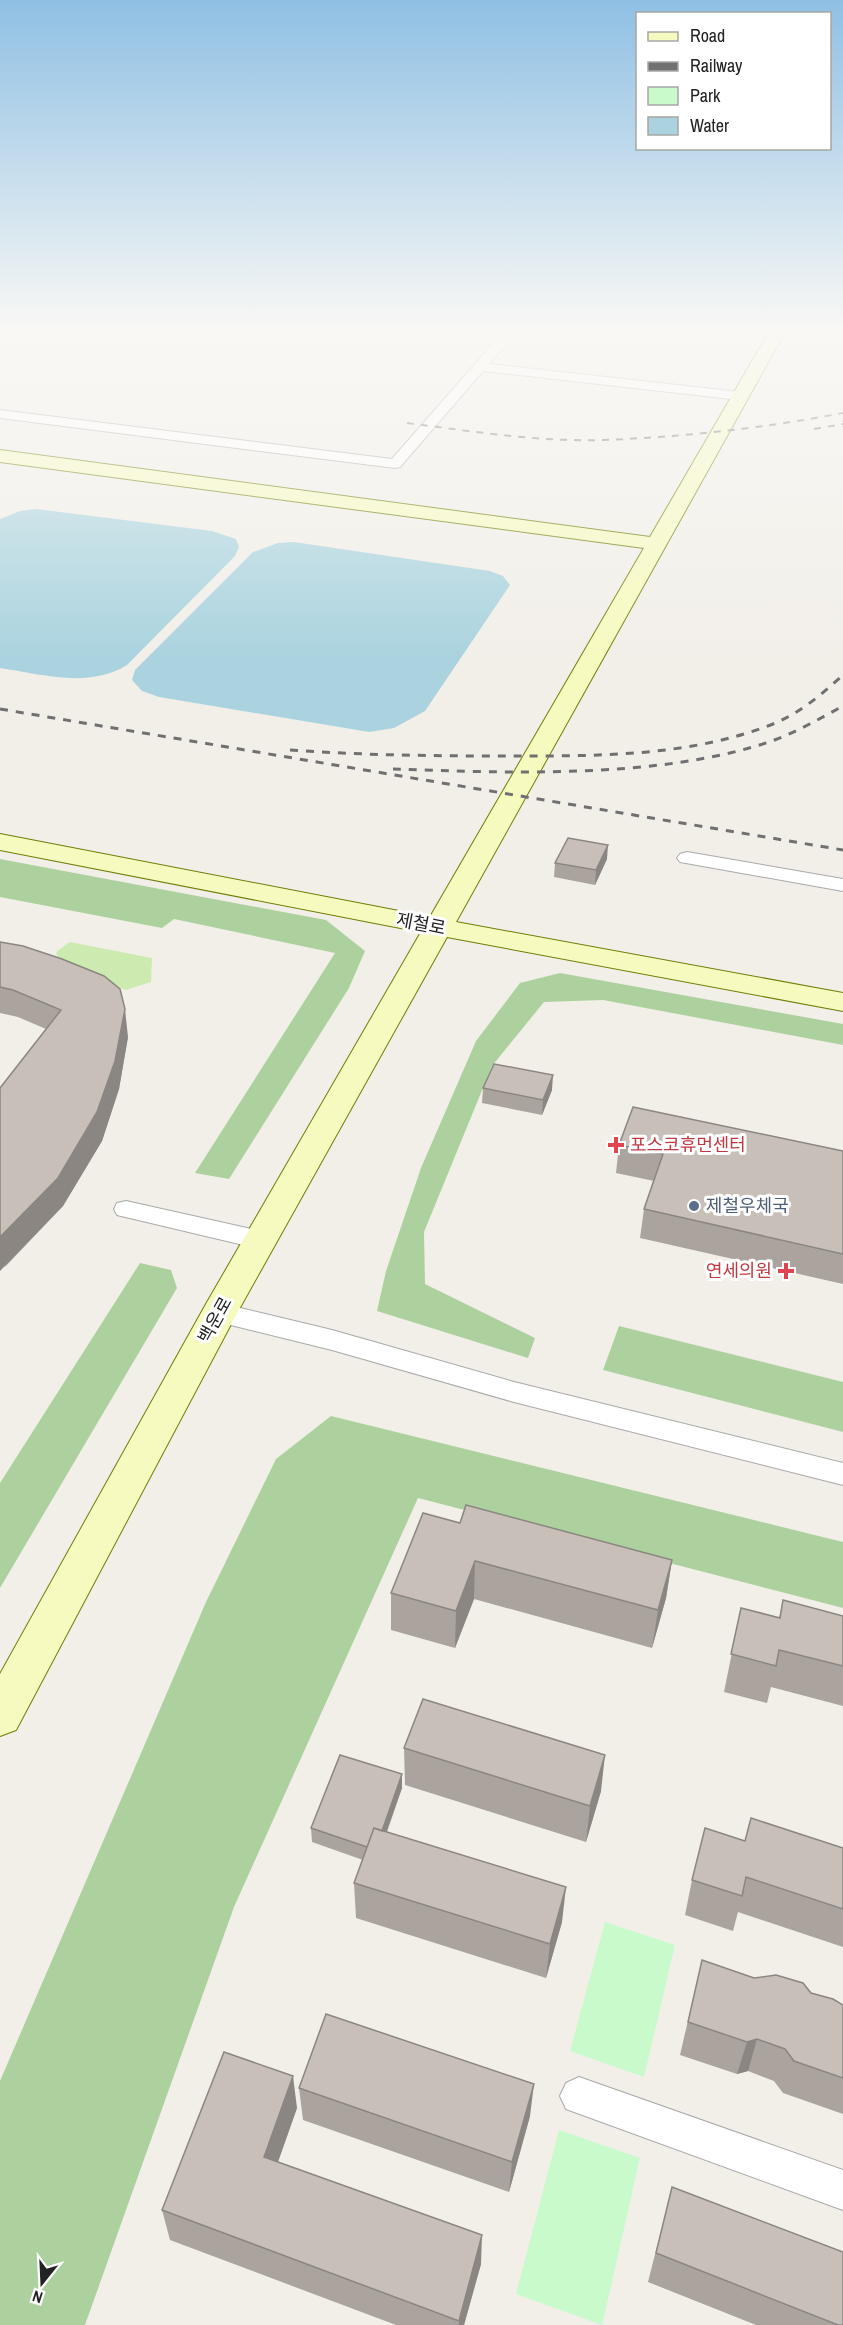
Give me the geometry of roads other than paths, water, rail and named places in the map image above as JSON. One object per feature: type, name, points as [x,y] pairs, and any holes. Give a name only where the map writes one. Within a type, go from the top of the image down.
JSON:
[{"type":"street","points":[[209,440],[395,464],[416,440]]},
{"type":"street","name":"백운로","points":[[0,1716],[219,1313],[715,440]]},
{"type":"street","points":[[0,456],[656,544]]},
{"type":"street","name":"제철로","points":[[0,842],[437,927],[843,1002]]},
{"type":"street","points":[[687,858],[843,885]]},
{"type":"street","points":[[126,1209],[260,1240]]},
{"type":"street","points":[[219,1313],[332,1340],[513,1392],[843,1474]]},
{"type":"street","points":[[579,2096],[843,2190]]},
{"type":"water","points":[[36,509],[212,531],[236,539],[239,547],[235,556],[127,665],[112,672],[80,678],[48,676],[0,668],[0,519],[20,511]]},
{"type":"water","points":[[294,542],[490,571],[503,576],[510,585],[425,711],[394,728],[369,732],[159,697],[142,691],[132,680],[135,670],[253,552],[278,543]]},
{"type":"railway","points":[[290,750],[394,755],[533,756],[603,755],[672,749],[740,735],[773,724],[810,703],[843,675]]},
{"type":"railway","points":[[393,769],[486,772],[583,771],[680,762],[726,754],[769,742],[798,730],[843,706]]},
{"type":"railway","points":[[0,709],[843,850]]},
{"type":"place","name":"포스코휴먼센터","points":[[616,1145]]},
{"type":"place","name":"제철우체국","points":[[694,1206]]},
{"type":"place","name":"연세의원","points":[[786,1271]]}]
